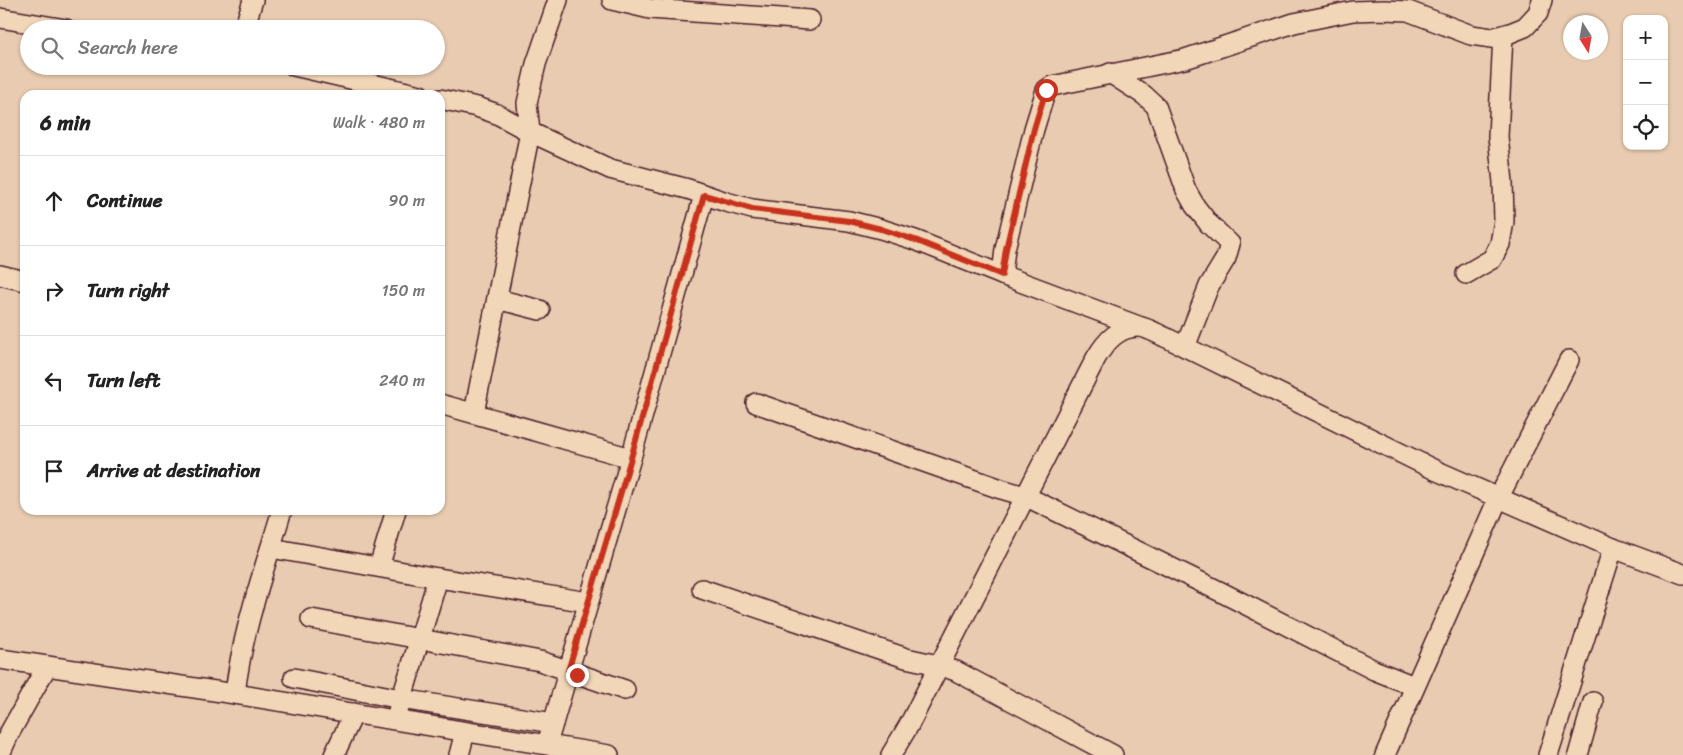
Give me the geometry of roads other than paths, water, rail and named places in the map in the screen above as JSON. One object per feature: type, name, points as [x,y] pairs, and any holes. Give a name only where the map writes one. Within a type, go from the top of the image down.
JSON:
[{"type":"street","points":[[474,413],[530,132],[527,103],[536,64],[558,0]]},
{"type":"street","points":[[612,0],[650,9],[810,20]]},
{"type":"street","points":[[1002,275],[1006,249],[1034,129],[1046,90],[1052,86],[1185,59],[1294,23],[1353,12],[1408,11],[1471,35],[1492,38],[1525,27],[1538,13],[1542,0]]},
{"type":"street","points":[[247,20],[252,1]]},
{"type":"street","points":[[0,18],[20,21]]},
{"type":"street","points":[[1466,274],[1492,259],[1500,244],[1504,220],[1503,182],[1498,137],[1503,35]]},
{"type":"street","points":[[1144,95],[1164,63]]},
{"type":"street","points":[[1110,73],[1144,95],[1156,106],[1186,190],[1195,206],[1209,224],[1230,244],[1226,258],[1209,286],[1185,347]]},
{"type":"street","points":[[333,75],[398,90]]},
{"type":"street","points":[[445,100],[477,107],[497,114],[530,132],[610,169],[752,209],[849,221],[915,240],[1002,275],[1142,327],[1498,499],[1613,548],[1683,574]]},
{"type":"street","points":[[547,744],[631,458],[704,195]]},
{"type":"street","points":[[0,275],[20,280]]},
{"type":"street","points":[[497,299],[540,310]]},
{"type":"street","points":[[891,755],[909,724],[1102,348],[1110,338],[1119,332],[1129,328],[1142,327]]},
{"type":"street","points":[[1385,755],[1498,499],[1569,360]]},
{"type":"street","points":[[756,402],[1001,490],[1025,496],[1219,591],[1374,670],[1414,686]]},
{"type":"street","points":[[445,405],[631,458]]},
{"type":"street","points":[[235,694],[240,657],[281,515]]},
{"type":"street","points":[[380,567],[395,515]]},
{"type":"street","points":[[271,548],[438,578],[588,602]]},
{"type":"street","points":[[1548,755],[1613,548]]},
{"type":"street","points":[[395,721],[438,578]]},
{"type":"street","points":[[702,590],[906,658],[938,665],[976,680],[1113,755]]},
{"type":"street","points":[[311,618],[540,661],[625,690]]},
{"type":"street","points":[[0,659],[547,744],[575,752],[609,755]]},
{"type":"street","points":[[0,754],[46,666]]},
{"type":"street","points":[[294,678],[401,699],[553,723]]},
{"type":"street","points":[[1578,755],[1593,702]]},
{"type":"street","points":[[334,755],[354,713]]},
{"type":"street","points":[[459,755],[465,732]]}]
